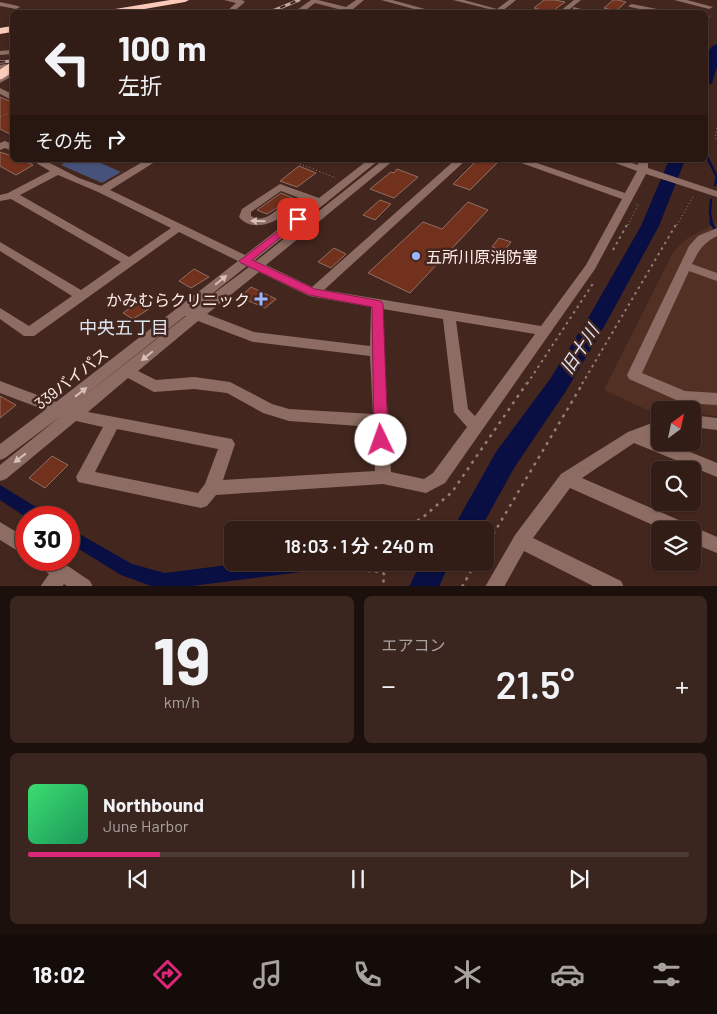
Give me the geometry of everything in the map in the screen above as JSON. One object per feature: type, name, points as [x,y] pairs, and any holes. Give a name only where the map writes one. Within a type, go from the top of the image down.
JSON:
[{"type":"highway","points":[[117,10],[135,0]]},
{"type":"highway","points":[[125,10],[184,0]]},
{"type":"street","points":[[226,0],[242,2],[232,10]]},
{"type":"street","points":[[301,10],[314,0],[343,10]]},
{"type":"street","points":[[347,10],[361,0]]},
{"type":"street","points":[[384,0],[424,10]]},
{"type":"street","points":[[456,0],[495,10]]},
{"type":"street","points":[[504,10],[512,0]]},
{"type":"street","points":[[565,10],[578,0]]},
{"type":"street","points":[[575,10],[588,0]]},
{"type":"street","points":[[627,10],[639,0]]},
{"type":"street","points":[[677,0],[706,10],[713,0]]},
{"type":"street","points":[[0,4],[16,7]]},
{"type":"street","points":[[469,10],[476,5]]},
{"type":"street","points":[[632,6],[652,10]]},
{"type":"street","points":[[40,162],[102,190],[313,293],[545,331]]},
{"type":"street","points":[[102,190],[150,162]]},
{"type":"street","points":[[0,474],[127,371],[190,312],[250,263],[319,202],[371,162]]},
{"type":"street","points":[[250,263],[386,162]]},
{"type":"street","points":[[313,293],[459,162]]},
{"type":"street","points":[[524,162],[628,198]]},
{"type":"street","points":[[620,162],[645,168],[717,194]]},
{"type":"street","points":[[212,488],[383,477],[426,486],[439,478],[590,266],[645,168]]},
{"type":"street","points":[[0,198],[12,195],[58,171]]},
{"type":"street","points":[[299,204],[294,202],[273,219],[264,222],[249,221],[245,218],[246,211],[280,186],[319,202]]},
{"type":"street","points":[[12,195],[129,262]]},
{"type":"street","points":[[0,313],[29,333],[178,228]]},
{"type":"street","points":[[714,232],[695,246],[634,375],[684,397],[717,398]]},
{"type":"street","points":[[0,246],[81,296]]},
{"type":"street","points":[[686,266],[717,277]]},
{"type":"street","points":[[377,304],[377,352],[383,477]]},
{"type":"street","points":[[190,312],[253,337],[377,352]]},
{"type":"street","name":"339バイパス","points":[[0,453],[190,312]]},
{"type":"street","points":[[449,315],[461,412],[476,426]]},
{"type":"street","points":[[127,371],[154,386],[194,383],[230,388],[268,409],[289,415],[380,421]]},
{"type":"street","points":[[0,387],[74,415],[227,444],[212,488],[201,501],[84,476],[113,423]]},
{"type":"street","points":[[701,422],[717,424]]},
{"type":"street","points":[[494,586],[521,541],[567,480],[633,436],[651,429]]},
{"type":"street","points":[[633,436],[717,470]]},
{"type":"street","points":[[567,480],[661,521]]},
{"type":"street","points":[[3,537],[15,543]]},
{"type":"street","points":[[701,538],[717,545]]},
{"type":"street","points":[[521,541],[615,586]]},
{"type":"street","points":[[49,586],[63,572],[84,586]]},
{"type":"path","points":[[717,128],[715,138],[717,141]]},
{"type":"path","points":[[295,162],[336,178]]},
{"type":"path","points":[[494,533],[696,192]]},
{"type":"path","points":[[368,571],[382,572],[384,575],[382,586]]},
{"type":"path","points":[[462,586],[471,571]]},
{"type":"shaded area","points":[[66,162],[98,162],[121,172],[102,183],[61,165]]},
{"type":"shaded area","points":[[717,223],[717,416],[701,414],[701,401],[651,401],[651,412],[604,390],[674,251],[688,238]]},
{"type":"building","points":[[544,0],[565,2],[554,10],[534,8]]},
{"type":"building","points":[[613,0],[626,2],[617,10],[604,8]]},
{"type":"building","points":[[0,97],[10,101],[10,134],[0,129]]},
{"type":"building","points":[[0,152],[10,155],[10,162],[26,162],[33,165],[16,175],[0,166]]},
{"type":"building","points":[[475,162],[498,162],[470,190],[453,184]]},
{"type":"building","points":[[299,166],[316,173],[297,187],[280,181]]},
{"type":"building","points":[[397,169],[418,177],[394,198],[370,189],[391,172],[394,173]]},
{"type":"building","points":[[281,193],[293,198],[267,214],[257,210]]},
{"type":"building","points":[[380,200],[391,204],[375,220],[363,215]]},
{"type":"building","name":"五所川原消防署","points":[[468,202],[488,210],[410,293],[368,273],[423,222],[442,229]]},
{"type":"building","points":[[499,238],[511,242],[504,251],[492,247]]},
{"type":"building","points":[[334,248],[346,254],[331,268],[318,262]]},
{"type":"building","points":[[194,269],[209,277],[191,288],[179,281]]},
{"type":"building","name":"かみむらクリニック","points":[[251,287],[276,299],[265,308],[240,297]]},
{"type":"building","points":[[137,303],[149,309],[133,319],[123,313]]},
{"type":"building","points":[[0,396],[16,405],[0,418]]},
{"type":"building","points":[[52,456],[68,465],[45,488],[29,478]]},
{"type":"waterway","name":"旧十川","points":[[708,74],[717,48]]},
{"type":"waterway","points":[[708,159],[717,177],[715,185]]},
{"type":"waterway","name":"旧十川","points":[[471,521],[505,460],[558,385],[595,325],[650,226],[676,162]]},
{"type":"waterway","points":[[711,200],[712,224]]},
{"type":"waterway","points":[[712,224],[717,232]]},
{"type":"waterway","points":[[0,492],[22,506]]},
{"type":"waterway","points":[[80,542],[126,569],[165,581],[245,571]]},
{"type":"waterway","name":"旧十川","points":[[424,586],[431,571]]},
{"type":"railway","points":[[275,10],[299,0]]},
{"type":"railway","points":[[0,62],[10,61]]},
{"type":"place","name":"五所川原消防署","points":[[416,256]]},
{"type":"place","name":"かみむらクリニック","points":[[261,299]]},
{"type":"district","name":"中央五丁目","points":[[124,327]]},
{"type":"route","points":[[298,219],[244,261],[313,293],[377,304],[381,440]]}]
